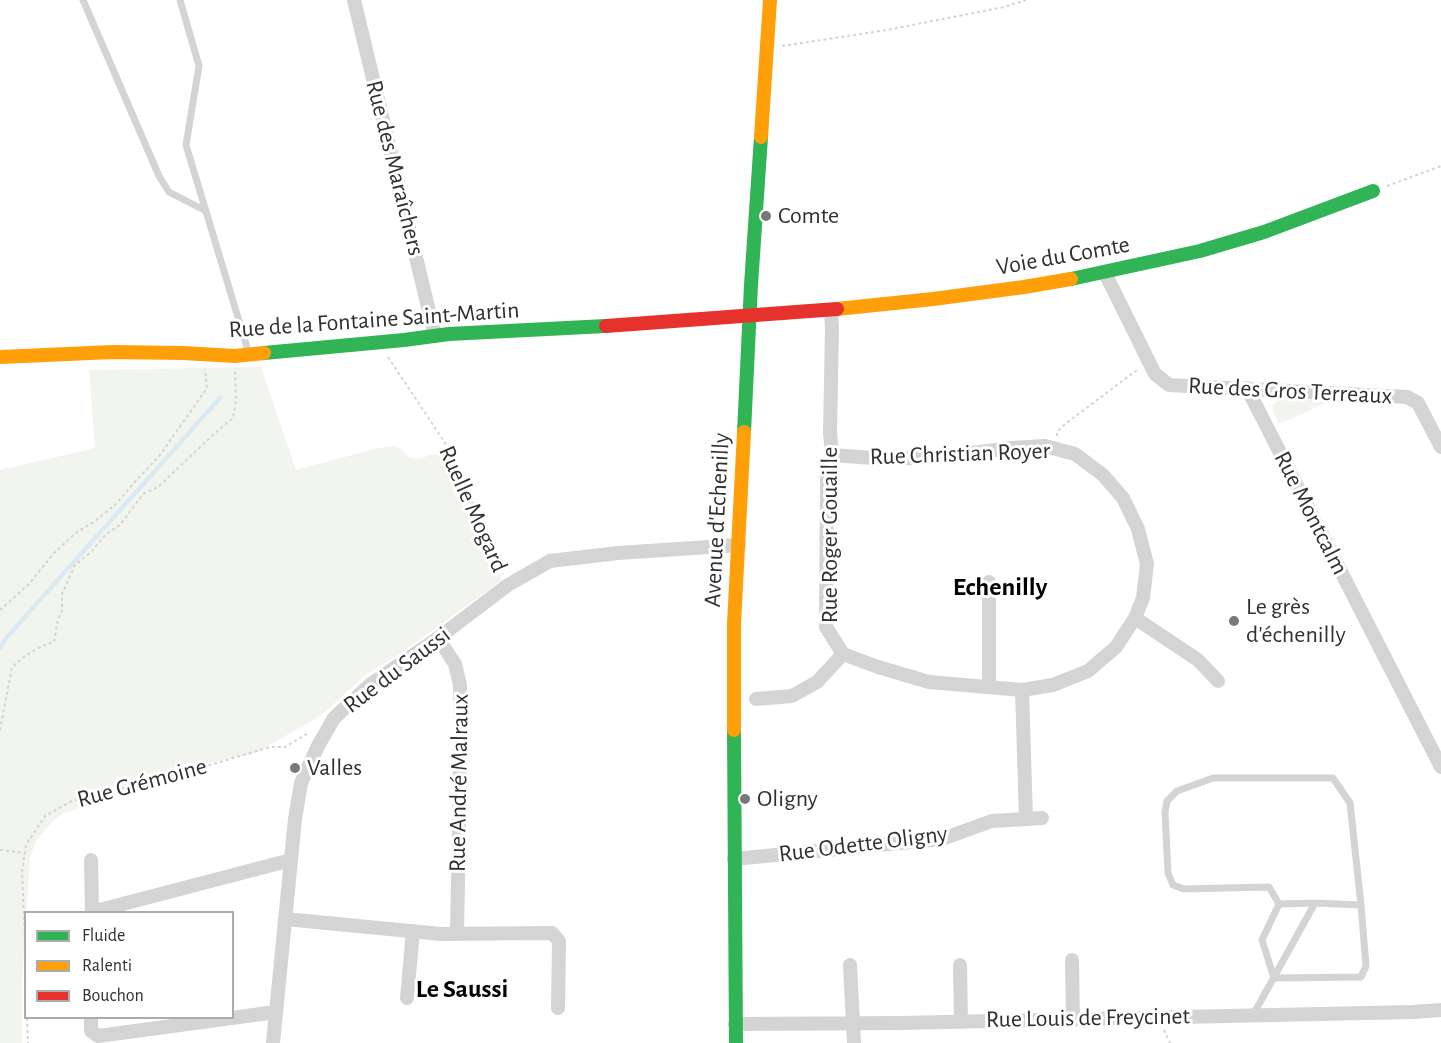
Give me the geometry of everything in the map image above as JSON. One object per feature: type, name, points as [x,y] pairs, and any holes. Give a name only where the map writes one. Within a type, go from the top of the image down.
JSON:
[{"type":"street","name":"Rue des Maraîchers","points":[[354,0],[435,336]]},
{"type":"street","name":"Avenue d'Echenilly","points":[[736,1043],[734,624],[770,0]]},
{"type":"street","name":"Voie du Comte","points":[[750,316],[831,310],[1024,287],[1105,273],[1200,251],[1264,232],[1373,191]]},
{"type":"street","name":"Rue des Gros Terreaux","points":[[1105,273],[1155,374],[1169,385],[1407,397],[1419,403],[1441,447]]},
{"type":"street","name":"Rue Roger Gouaille","points":[[756,699],[792,696],[817,682],[843,654],[826,627],[827,480],[832,455],[830,432],[831,310]]},
{"type":"street","name":"Rue de la Fontaine Saint-Martin","points":[[1,354],[113,352],[235,356],[435,336],[750,316]]},
{"type":"street","name":"Rue Montcalm","points":[[1246,388],[1441,767]]},
{"type":"street","name":"Rue Christian Royer","points":[[832,455],[897,459],[1046,446],[1075,454],[1103,475],[1123,498],[1138,529],[1147,564],[1143,598],[1135,618],[1116,647],[1088,671],[1053,685],[1022,690],[929,682],[878,668],[843,654]]},
{"type":"street","name":"Rue du Saussi","points":[[273,1043],[295,819],[302,783],[318,746],[334,718],[371,684],[438,638],[508,585],[550,561],[618,553],[739,545]]},
{"type":"street","points":[[988,687],[989,582]]},
{"type":"street","points":[[1135,618],[1198,660],[1218,681]]},
{"type":"street","name":"Rue André Malraux","points":[[438,638],[455,664],[460,685],[457,934]]},
{"type":"street","points":[[1022,690],[1026,819]]},
{"type":"street","name":"Rue Odette Oligny","points":[[734,859],[942,839],[992,820],[1042,818]]},
{"type":"street","points":[[91,860],[92,911]]},
{"type":"street","points":[[96,911],[291,860]]},
{"type":"street","points":[[285,919],[441,934],[552,933],[560,941],[558,1008]]},
{"type":"street","points":[[407,998],[413,931]]},
{"type":"street","points":[[1072,960],[1072,1019]]},
{"type":"street","points":[[960,964],[961,1022]]},
{"type":"street","points":[[850,965],[854,1043]]},
{"type":"street","name":"Rue Louis de Freycinet","points":[[735,1024],[961,1022],[1441,1010]]},
{"type":"street","points":[[234,1018],[276,1012]]},
{"type":"street","points":[[91,1019],[91,1031],[98,1036],[224,1019]]},
{"type":"lane","points":[[83,0],[168,192],[206,211]]},
{"type":"lane","points":[[180,0],[199,66],[186,145],[249,354]]},
{"type":"lane","points":[[1274,978],[1361,976],[1366,966],[1350,803],[1333,778],[1213,778],[1177,791],[1167,801],[1168,873],[1173,885],[1184,889],[1269,887],[1280,904]]},
{"type":"lane","points":[[1253,1015],[1315,903]]},
{"type":"lane","points":[[1280,904],[1361,905]]},
{"type":"lane","points":[[1274,978],[1262,940],[1280,904]]},
{"type":"path","points":[[766,48],[919,24],[1004,7],[1026,0]]},
{"type":"path","points":[[1373,191],[1441,166]]},
{"type":"path","name":"Ruelle Mogard","points":[[378,342],[451,452],[508,585]]},
{"type":"path","points":[[0,610],[29,584],[54,553],[77,532],[116,504],[160,455],[207,388],[204,354]]},
{"type":"path","points":[[0,730],[12,668],[25,656],[54,642],[58,619],[62,611],[62,594],[75,565],[91,552],[106,534],[120,525],[143,494],[158,487],[233,418],[236,400],[235,356]]},
{"type":"path","points":[[1054,448],[1057,432],[1065,424],[1149,361]]},
{"type":"path","name":"Rue Grémoine","points":[[24,917],[22,872],[26,845],[45,816],[72,801],[190,771],[270,747],[285,747]]},
{"type":"path","points":[[0,850],[25,853]]},
{"type":"path","points":[[27,1019],[28,1043]]},
{"type":"shaded area","points":[[261,367],[296,470],[378,448],[395,446],[408,457],[419,459],[433,454],[448,457],[502,580],[404,651],[364,676],[322,715],[254,754],[201,764],[101,802],[64,813],[53,821],[36,841],[30,857],[27,911],[24,911],[22,1043],[0,1043],[0,470],[95,448],[89,370]]},
{"type":"shaded area","points":[[1280,399],[1332,400],[1279,424],[1273,412],[1273,405]]},
{"type":"waterway","points":[[0,648],[7,637],[220,398]]},
{"type":"traffic: fast","points":[[744,432],[761,137]]},
{"type":"traffic: fast","points":[[1071,279],[1200,251],[1264,232],[1373,191]]},
{"type":"traffic: fast","points":[[264,353],[449,334],[606,326]]},
{"type":"traffic: fast","points":[[734,730],[736,1043]]},
{"type":"traffic: slow","points":[[761,137],[770,0]]},
{"type":"traffic: slow","points":[[837,309],[933,299],[1071,279]]},
{"type":"traffic: slow","points":[[0,357],[113,352],[235,356],[264,353]]},
{"type":"traffic: slow","points":[[734,730],[734,624],[744,432]]},
{"type":"traffic: jam","points":[[606,326],[837,309]]},
{"type":"place","name":"Comte","points":[[766,216]]},
{"type":"place","name":"Le grès d'échenilly","points":[[1234,621]]},
{"type":"place","name":"Valles","points":[[295,768]]},
{"type":"place","name":"Oligny","points":[[745,799]]},
{"type":"district","name":"Echenilly","points":[[1000,587]]},
{"type":"district","name":"Le Saussi","points":[[462,989]]}]
